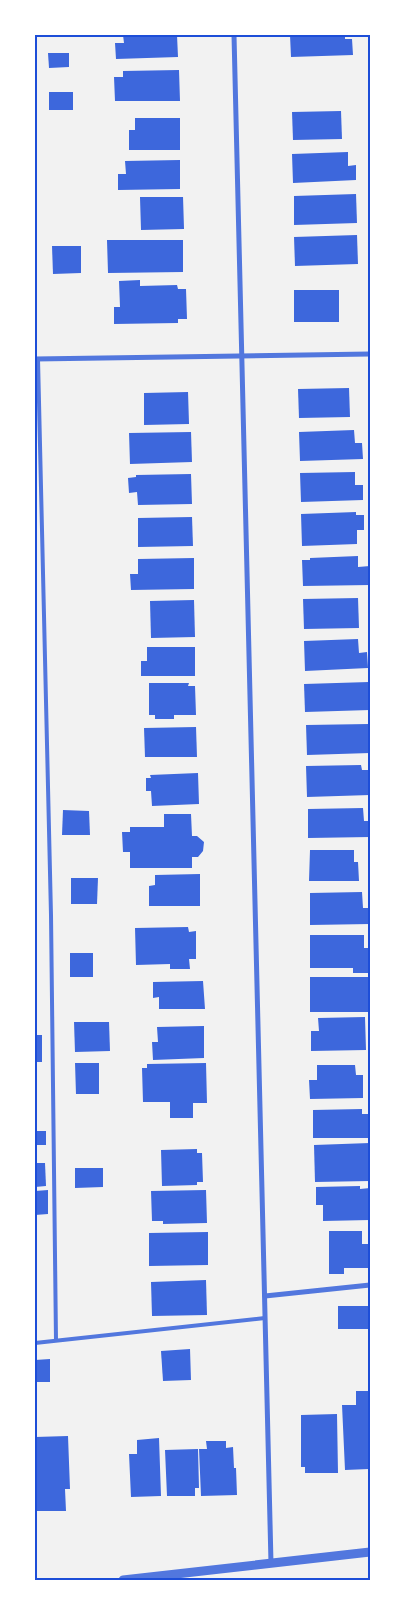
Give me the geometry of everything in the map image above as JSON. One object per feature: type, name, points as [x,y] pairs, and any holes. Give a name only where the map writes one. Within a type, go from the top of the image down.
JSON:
[{"type":"street","points":[[234,35],[271,1563]]},
{"type":"street","points":[[37,359],[370,354]]},
{"type":"street","points":[[265,1296],[370,1285]]},
{"type":"street","points":[[123,1580],[370,1552]]},
{"type":"lane","points":[[37,359],[51,915],[56,1340]]},
{"type":"lane","points":[[35,1343],[265,1318]]},
{"type":"building","points":[[123,35],[177,35],[178,57],[116,59],[115,43],[124,43]]},
{"type":"building","points":[[290,35],[345,35],[345,39],[352,39],[353,55],[291,57]]},
{"type":"building","points":[[48,53],[69,53],[69,67],[49,68]]},
{"type":"building","points":[[179,70],[180,101],[115,101],[114,77],[123,77],[123,71]]},
{"type":"building","points":[[49,92],[73,92],[73,110],[49,110]]},
{"type":"building","points":[[341,111],[342,139],[293,140],[292,112]]},
{"type":"building","points":[[135,118],[180,118],[180,150],[129,150],[129,130],[135,130]]},
{"type":"building","points":[[348,152],[348,166],[356,165],[356,180],[293,183],[292,154]]},
{"type":"building","points":[[180,160],[180,189],[118,190],[118,174],[126,174],[125,161]]},
{"type":"building","points":[[356,194],[357,223],[294,225],[294,196]]},
{"type":"building","points":[[140,197],[183,197],[184,229],[141,230]]},
{"type":"building","points":[[357,235],[358,264],[295,266],[294,237]]},
{"type":"building","points":[[107,240],[183,240],[183,272],[108,273]]},
{"type":"building","points":[[52,246],[81,246],[81,273],[53,274]]},
{"type":"building","points":[[140,280],[140,286],[177,285],[178,289],[186,289],[187,319],[178,319],[178,323],[114,324],[114,307],[120,307],[119,281]]},
{"type":"building","points":[[294,290],[339,290],[339,322],[294,322]]},
{"type":"building","points":[[349,388],[350,417],[299,418],[298,389]]},
{"type":"building","points":[[188,392],[189,424],[144,425],[144,393]]},
{"type":"building","points":[[354,430],[355,443],[362,443],[363,459],[300,461],[299,432]]},
{"type":"building","points":[[191,432],[192,462],[130,464],[129,433]]},
{"type":"building","points":[[355,472],[355,485],[363,485],[363,500],[301,502],[300,473]]},
{"type":"building","points":[[191,474],[192,504],[138,505],[137,492],[129,493],[128,478],[136,477],[136,475]]},
{"type":"building","points":[[356,512],[356,515],[364,515],[364,530],[357,530],[357,544],[302,546],[301,514]]},
{"type":"building","points":[[192,517],[193,546],[138,547],[138,518]]},
{"type":"building","points":[[358,556],[358,567],[370,566],[370,585],[303,586],[302,560]]},
{"type":"building","points":[[194,558],[194,589],[131,590],[130,574],[138,574],[138,559]]},
{"type":"building","points":[[358,598],[359,628],[304,629],[303,599]]},
{"type":"building","points":[[194,600],[195,637],[151,638],[150,601]]},
{"type":"building","points":[[358,639],[359,653],[367,652],[368,668],[305,671],[304,641]]},
{"type":"building","points":[[147,647],[195,647],[195,676],[141,676],[141,661],[147,661]]},
{"type":"building","points":[[369,682],[370,710],[305,712],[304,684]]},
{"type":"building","points":[[149,683],[189,683],[188,686],[195,686],[196,715],[174,715],[174,719],[155,719],[155,715],[149,715]]},
{"type":"building","points":[[369,724],[370,753],[307,755],[306,725]]},
{"type":"building","points":[[196,727],[197,757],[145,757],[144,728]]},
{"type":"building","points":[[361,765],[362,770],[370,770],[370,795],[307,797],[306,766]]},
{"type":"building","points":[[198,773],[199,804],[152,806],[151,791],[146,791],[146,778],[151,778],[150,775]]},
{"type":"building","points":[[363,808],[364,821],[370,821],[370,837],[308,838],[308,809]]},
{"type":"building","points":[[63,810],[89,811],[90,835],[62,835]]},
{"type":"building","points":[[164,814],[191,814],[192,836],[197,836],[204,842],[203,851],[198,857],[192,857],[192,868],[130,868],[130,852],[123,852],[122,832],[130,832],[130,827],[164,827]]},
{"type":"building","points":[[310,850],[354,850],[354,862],[358,862],[359,881],[309,881]]},
{"type":"building","points":[[200,874],[200,906],[149,906],[149,886],[155,885],[155,875]]},
{"type":"building","points":[[71,878],[98,878],[97,904],[71,904]]},
{"type":"building","points":[[362,892],[363,908],[370,908],[370,924],[310,925],[310,893]]},
{"type":"building","points":[[188,927],[189,932],[196,931],[196,959],[189,959],[190,969],[170,969],[170,964],[136,965],[135,928]]},
{"type":"building","points":[[310,935],[364,935],[364,948],[370,948],[370,973],[353,973],[353,968],[310,968]]},
{"type":"building","points":[[70,953],[93,953],[93,977],[70,977]]},
{"type":"building","points":[[310,977],[370,977],[370,1012],[310,1012]]},
{"type":"building","points":[[203,981],[205,1009],[159,1009],[159,997],[153,998],[153,982]]},
{"type":"building","points":[[365,1017],[366,1050],[311,1051],[311,1031],[319,1031],[318,1018]]},
{"type":"building","points":[[74,1022],[109,1022],[110,1051],[75,1052]]},
{"type":"building","points":[[204,1026],[204,1058],[153,1060],[152,1042],[158,1042],[157,1027]]},
{"type":"building","points":[[35,1035],[42,1035],[42,1062],[35,1062]]},
{"type":"building","points":[[75,1063],[99,1063],[99,1094],[76,1094]]},
{"type":"building","points":[[206,1063],[207,1103],[193,1103],[193,1118],[170,1118],[170,1102],[143,1102],[142,1068],[147,1068],[147,1064]]},
{"type":"building","points":[[317,1065],[355,1065],[356,1075],[363,1075],[363,1098],[310,1099],[309,1080],[317,1080]]},
{"type":"building","points":[[362,1109],[362,1114],[370,1114],[370,1138],[313,1138],[313,1110]]},
{"type":"building","points":[[35,1131],[46,1131],[46,1145],[35,1145]]},
{"type":"building","points":[[370,1143],[370,1181],[315,1182],[314,1145]]},
{"type":"building","points":[[197,1149],[197,1153],[202,1153],[203,1182],[197,1182],[197,1185],[162,1186],[161,1150]]},
{"type":"building","points":[[35,1163],[45,1163],[46,1186],[35,1187]]},
{"type":"building","points":[[75,1168],[103,1168],[103,1187],[75,1188]]},
{"type":"building","points":[[360,1186],[360,1189],[370,1188],[370,1220],[323,1221],[323,1205],[316,1205],[316,1187]]},
{"type":"building","points":[[48,1190],[48,1214],[35,1215],[35,1191]]},
{"type":"building","points":[[206,1190],[207,1223],[163,1224],[163,1221],[152,1221],[151,1191]]},
{"type":"building","points":[[329,1231],[362,1231],[362,1244],[370,1244],[370,1268],[344,1268],[344,1274],[329,1274]]},
{"type":"building","points":[[208,1232],[208,1265],[149,1266],[149,1233]]},
{"type":"building","points":[[206,1280],[207,1315],[152,1316],[151,1282]]},
{"type":"building","points":[[338,1306],[370,1306],[370,1329],[338,1329]]},
{"type":"building","points":[[190,1349],[191,1380],[163,1381],[161,1351]]},
{"type":"building","points":[[50,1359],[50,1382],[35,1382],[35,1360]]},
{"type":"building","points":[[356,1391],[370,1391],[369,1469],[345,1470],[342,1405],[356,1405]]},
{"type":"building","points":[[337,1414],[338,1473],[305,1473],[305,1467],[301,1467],[301,1415]]},
{"type":"building","points":[[68,1436],[70,1489],[65,1489],[66,1511],[36,1511],[35,1437]]},
{"type":"building","points":[[159,1438],[161,1496],[131,1497],[129,1454],[137,1454],[137,1440]]},
{"type":"building","points":[[206,1441],[226,1441],[226,1448],[233,1447],[237,1495],[201,1496],[199,1449],[207,1449]]},
{"type":"building","points":[[198,1449],[199,1488],[195,1488],[195,1496],[167,1496],[165,1450]]}]
